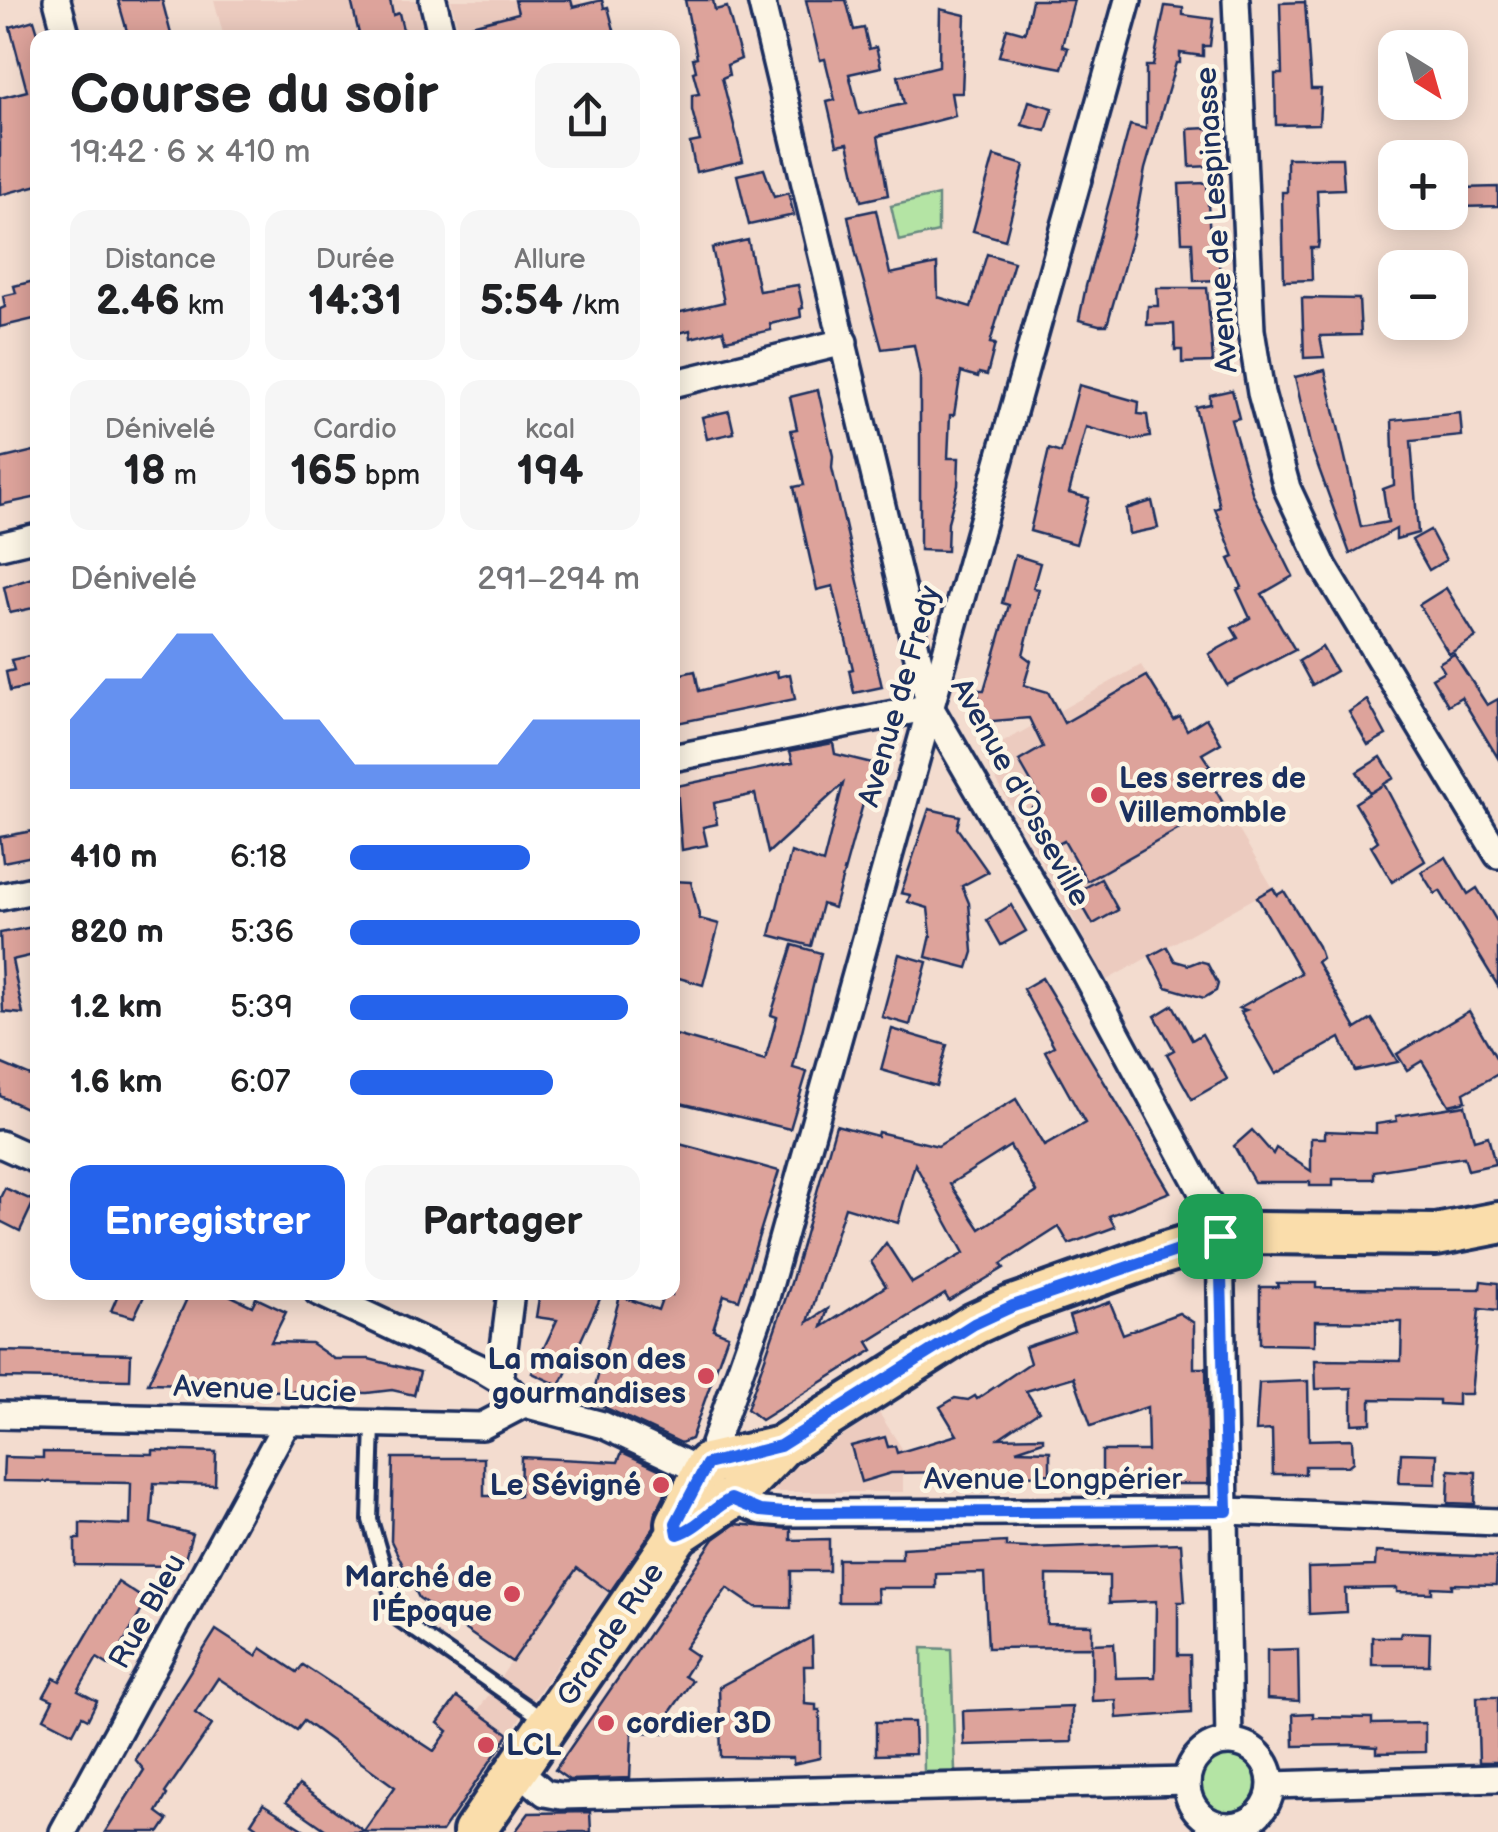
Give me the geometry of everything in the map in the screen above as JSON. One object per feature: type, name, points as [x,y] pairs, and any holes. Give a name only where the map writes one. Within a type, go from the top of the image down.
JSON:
[{"type":"main road","points":[[719,1479],[780,1446],[974,1324],[1087,1279],[1220,1236],[1259,1232],[1436,1235],[1498,1222]]},
{"type":"main road","name":"Grande Rue","points":[[474,1832],[678,1534],[676,1523],[719,1479]]},
{"type":"street","points":[[57,0],[64,30]]},
{"type":"street","points":[[433,0],[440,30]]},
{"type":"street","name":"Avenue d'Osseville","points":[[761,0],[930,707],[1092,970],[1208,1203],[1220,1236]]},
{"type":"street","name":"Avenue de Fredy","points":[[719,1479],[726,1408],[766,1297],[1128,0]]},
{"type":"street","name":"Avenue de Lespinasse","points":[[1236,0],[1251,330],[1260,393],[1287,488],[1324,567],[1498,855]]},
{"type":"street","points":[[680,382],[844,342]]},
{"type":"street","points":[[0,546],[30,539]]},
{"type":"street","points":[[680,756],[930,707]]},
{"type":"street","points":[[0,897],[30,891]]},
{"type":"street","points":[[0,1144],[30,1157]]},
{"type":"street","points":[[1220,1236],[1228,1741]]},
{"type":"street","points":[[335,1300],[500,1380],[524,1404]]},
{"type":"street","points":[[500,1380],[510,1300]]},
{"type":"street","name":"Avenue Longpérier","points":[[524,1404],[603,1425],[719,1479],[760,1511],[1227,1511],[1498,1522]]},
{"type":"street","name":"Avenue Lucie","points":[[0,1415],[482,1426],[524,1404]]},
{"type":"street","name":"Rue Bleu","points":[[64,1832],[287,1422]]},
{"type":"street","points":[[1228,1741],[1255,1750],[1264,1759],[1272,1785],[1263,1810],[1228,1829],[1203,1818],[1193,1807],[1186,1781],[1189,1768],[1205,1748],[1228,1741]]},
{"type":"street","points":[[516,1769],[544,1793],[561,1796],[1186,1781]]},
{"type":"street","points":[[1272,1785],[1498,1778]]},
{"type":"lane","points":[[374,1424],[370,1520],[399,1619],[549,1723]]},
{"type":"shaded area","points":[[214,0],[418,0],[425,30],[222,30]]},
{"type":"shaded area","points":[[451,0],[581,0],[590,30],[458,30]]},
{"type":"shaded area","name":"Les serres de Villemomble","points":[[1141,665],[1273,888],[1107,980],[982,754]]},
{"type":"shaded area","points":[[879,1413],[903,1450],[903,1492],[770,1492],[766,1486]]},
{"type":"shaded area","name":"Marché de l'Époque","points":[[483,1457],[483,1531],[583,1552],[609,1591],[510,1733],[477,1712],[511,1662],[419,1598],[391,1541],[393,1458]]},
{"type":"green space","points":[[938,195],[938,232],[899,241],[891,206]]},
{"type":"green space","points":[[922,1648],[951,1649],[955,1771],[924,1772]]},
{"type":"green space","points":[[1228,1756],[1248,1764],[1256,1784],[1248,1804],[1228,1812],[1208,1804],[1200,1784],[1208,1764]]},
{"type":"building","points":[[118,0],[162,0],[170,30],[127,30]]},
{"type":"building","points":[[351,0],[390,0],[393,15],[399,13],[403,30],[358,30]]},
{"type":"building","points":[[515,0],[571,0],[573,7],[602,0],[614,30],[456,30],[518,13]]},
{"type":"building","points":[[685,0],[713,0],[715,10],[727,7],[741,59],[727,65],[729,75],[722,78],[743,161],[696,172],[690,143],[700,141],[692,110],[692,95],[699,94],[693,72],[693,58],[697,57]]},
{"type":"building","points":[[806,0],[846,0],[854,30],[864,28],[869,49],[876,47],[881,67],[849,74],[859,114],[904,104],[898,76],[939,66],[940,9],[965,15],[962,93],[951,93],[955,116],[878,136],[888,195],[861,201],[848,143],[837,145],[827,102],[835,100],[825,59],[820,60]]},
{"type":"building","points":[[1032,0],[1074,0],[1062,46],[1068,48],[1062,68],[999,56],[1007,28],[1025,33]]},
{"type":"building","points":[[1305,2],[1311,89],[1321,89],[1319,124],[1276,125],[1275,74],[1282,74],[1280,3]]},
{"type":"building","points":[[1165,6],[1183,8],[1183,15],[1213,19],[1210,46],[1203,46],[1203,56],[1180,53],[1180,63],[1176,63],[1107,325],[1099,325],[1079,320],[1086,286],[1130,125],[1146,129],[1146,66],[1153,66]]},
{"type":"building","points":[[34,20],[37,30],[30,30],[30,187],[0,195],[0,98],[27,91],[10,27]]},
{"type":"building","points":[[1029,101],[1053,108],[1046,131],[1022,125]]},
{"type":"building","points":[[1209,128],[1212,166],[1190,167],[1188,129]]},
{"type":"building","points":[[994,156],[1024,165],[1005,240],[973,231]]},
{"type":"building","points":[[1287,158],[1342,158],[1344,189],[1317,190],[1319,240],[1318,248],[1311,248],[1312,280],[1284,281],[1282,192],[1287,192]]},
{"type":"building","points":[[764,169],[774,197],[788,193],[794,215],[749,225],[737,175]]},
{"type":"building","points":[[1207,183],[1210,241],[1218,240],[1220,280],[1194,281],[1192,242],[1182,242],[1179,184]]},
{"type":"building","points":[[1498,187],[1498,206],[1468,207],[1468,188]]},
{"type":"building","points":[[876,210],[890,274],[937,264],[938,297],[971,307],[987,254],[1014,262],[990,343],[995,344],[987,375],[979,373],[978,377],[961,372],[954,415],[950,415],[948,458],[959,458],[947,551],[920,550],[920,376],[914,345],[882,349],[848,216]]},
{"type":"building","points":[[748,240],[759,291],[798,285],[801,317],[770,324],[771,330],[726,340],[723,330],[691,338],[690,330],[680,333],[680,312],[724,302],[712,248]]},
{"type":"building","points":[[30,282],[30,320],[0,327],[0,309],[5,307],[3,296],[16,293],[14,286]]},
{"type":"building","points":[[1157,288],[1207,288],[1213,362],[1182,363],[1182,350],[1175,350],[1174,324],[1147,325],[1148,306],[1158,306]]},
{"type":"building","points":[[1302,298],[1359,299],[1361,335],[1320,336],[1324,357],[1304,358]]},
{"type":"building","points":[[1325,370],[1361,527],[1388,522],[1383,489],[1394,485],[1392,420],[1460,413],[1462,436],[1411,441],[1418,533],[1396,539],[1396,529],[1350,554],[1310,444],[1295,377]]},
{"type":"building","points":[[1079,385],[1139,402],[1138,414],[1147,415],[1150,437],[1133,440],[1086,427],[1069,493],[1089,498],[1076,544],[1030,531],[1049,449],[1061,453]]},
{"type":"building","points":[[818,390],[882,687],[854,693],[849,670],[853,669],[833,586],[817,590],[794,487],[804,485],[791,430],[797,429],[790,397]]},
{"type":"building","points":[[1232,390],[1239,418],[1231,420],[1253,495],[1293,576],[1262,594],[1295,650],[1227,685],[1209,654],[1238,638],[1232,628],[1250,618],[1237,590],[1242,587],[1229,559],[1234,557],[1215,509],[1220,507],[1195,407],[1210,404],[1210,395]]},
{"type":"building","points":[[729,411],[734,433],[707,439],[702,417]]},
{"type":"building","points":[[30,452],[30,499],[0,505],[0,459]]},
{"type":"building","points":[[1152,501],[1158,528],[1129,534],[1126,509]]},
{"type":"building","points":[[1430,530],[1446,560],[1429,570],[1412,540]]},
{"type":"building","points":[[1015,555],[1040,563],[1033,588],[1039,589],[1023,655],[1031,661],[1024,685],[1048,692],[1064,723],[1147,676],[1174,720],[1180,717],[1187,730],[1206,718],[1221,743],[1202,754],[1210,766],[1204,770],[1230,815],[1212,825],[1206,814],[1087,881],[1064,841],[1054,846],[1032,807],[1042,801],[1019,761],[1043,747],[1029,718],[981,722],[978,690],[984,690],[1009,605],[1002,603]]},
{"type":"building","points":[[30,579],[30,609],[10,613],[4,587]]},
{"type":"building","points":[[1446,588],[1476,637],[1449,654],[1419,605]]},
{"type":"building","points":[[1322,647],[1336,671],[1312,685],[1299,661]]},
{"type":"building","points":[[1454,654],[1487,705],[1498,699],[1498,758],[1461,697],[1448,705],[1432,678],[1444,671],[1439,663]]},
{"type":"building","points":[[30,656],[30,687],[10,691],[6,672],[14,670],[11,660]]},
{"type":"building","points":[[695,671],[699,691],[777,671],[778,677],[790,674],[795,699],[680,722],[680,674]]},
{"type":"building","points":[[1367,700],[1386,735],[1368,745],[1349,712]]},
{"type":"building","points":[[833,743],[835,754],[880,765],[873,792],[869,791],[863,804],[834,908],[822,904],[811,946],[770,935],[791,852],[823,863],[843,784],[768,853],[755,794],[714,803],[717,824],[703,827],[707,845],[682,850],[680,785],[793,762],[790,751]]},
{"type":"building","points":[[1381,757],[1394,778],[1384,784],[1425,861],[1392,882],[1371,846],[1378,841],[1355,803],[1383,785],[1370,793],[1357,772]]},
{"type":"building","points":[[929,809],[960,816],[957,828],[988,872],[962,886],[969,903],[973,952],[968,968],[926,957],[931,935],[928,908],[908,902],[910,895],[901,893]]},
{"type":"building","points":[[30,831],[30,857],[3,862],[0,837]]},
{"type":"building","points":[[1446,857],[1468,894],[1477,888],[1498,923],[1498,986],[1440,891],[1435,894],[1421,872]]},
{"type":"building","points":[[1101,879],[1118,910],[1093,924],[1075,893]]},
{"type":"building","points":[[680,881],[691,882],[700,919],[719,924],[703,985],[680,978]]},
{"type":"building","points":[[1273,888],[1277,895],[1284,891],[1318,946],[1322,958],[1317,962],[1356,1029],[1372,1019],[1398,1062],[1355,1071],[1340,1038],[1276,1074],[1241,1012],[1246,1010],[1239,1008],[1301,973],[1257,897]]},
{"type":"building","points":[[1011,905],[1026,931],[1001,945],[987,920]]},
{"type":"building","points":[[30,927],[30,956],[12,960],[23,1014],[3,1012],[0,933]]},
{"type":"building","points":[[793,945],[821,953],[793,1068],[807,1072],[790,1129],[680,1103],[680,1036],[765,1060],[777,1017],[771,1015]]},
{"type":"building","points":[[1167,947],[1175,961],[1189,965],[1207,963],[1218,984],[1216,991],[1204,998],[1166,987],[1150,956]]},
{"type":"building","points":[[899,954],[927,962],[910,1025],[882,1017]]},
{"type":"building","points":[[1042,978],[1170,1192],[1109,1216],[1115,1227],[1069,1244],[1059,1227],[1001,1264],[1004,1268],[949,1301],[945,1294],[868,1342],[873,1350],[761,1420],[747,1409],[791,1283],[836,1125],[938,1146],[1016,1099],[1044,1146],[1085,1123],[1045,1051],[1054,1046],[1023,989]],"holes":[[[1010,1146],[1037,1192],[980,1229],[950,1184]],[[915,1164],[964,1253],[912,1283],[886,1243],[871,1262],[886,1286],[822,1327],[828,1309],[808,1322],[845,1207],[898,1223]]]},
{"type":"building","points":[[1173,1005],[1192,1040],[1202,1034],[1227,1079],[1192,1099],[1167,1054],[1174,1050],[1155,1016]]},
{"type":"building","points":[[1469,1011],[1498,1061],[1498,1074],[1464,1093],[1466,1101],[1449,1105],[1422,1061],[1407,1070],[1397,1054]]},
{"type":"building","points":[[892,1029],[947,1045],[936,1086],[881,1070]]},
{"type":"building","points":[[0,1063],[30,1076],[30,1110],[0,1096]]},
{"type":"building","points":[[1465,1105],[1474,1140],[1488,1136],[1495,1164],[1468,1170],[1464,1157],[1374,1171],[1374,1179],[1333,1179],[1333,1186],[1310,1186],[1310,1182],[1254,1182],[1234,1146],[1252,1130],[1273,1154],[1276,1148],[1311,1171],[1311,1138],[1325,1138],[1325,1131],[1376,1133],[1376,1124],[1397,1121],[1396,1116]]},
{"type":"building","points":[[680,1144],[779,1171],[739,1300],[724,1295],[713,1329],[728,1335],[691,1439],[681,1443],[591,1401],[619,1300],[658,1310],[662,1300],[680,1300]]},
{"type":"building","points":[[5,1188],[30,1199],[30,1210],[20,1231],[0,1221],[0,1198]]},
{"type":"building","points":[[1481,1281],[1498,1283],[1498,1311],[1479,1309],[1471,1394],[1458,1394],[1458,1405],[1439,1404],[1439,1400],[1371,1399],[1371,1423],[1352,1424],[1352,1388],[1316,1389],[1315,1360],[1401,1361],[1402,1322],[1315,1321],[1315,1345],[1260,1344],[1260,1287],[1316,1283],[1316,1288],[1480,1289]]},
{"type":"building","points":[[116,1300],[142,1300],[134,1317],[111,1311]]},
{"type":"building","points":[[186,1300],[240,1300],[252,1306],[255,1300],[260,1300],[286,1312],[271,1342],[311,1343],[334,1359],[369,1359],[420,1372],[414,1395],[392,1390],[240,1390],[240,1379],[188,1378],[188,1384],[148,1383]]},
{"type":"building","points":[[539,1300],[599,1300],[560,1386],[532,1373],[557,1320],[536,1317]]},
{"type":"building","points":[[1110,1302],[1123,1334],[1179,1313],[1194,1323],[1194,1368],[1206,1368],[1208,1484],[1149,1484],[1149,1478],[1102,1478],[1102,1451],[1148,1451],[1147,1407],[1091,1426],[1074,1377],[1026,1391],[1039,1411],[999,1438],[1043,1437],[1043,1441],[1016,1450],[1050,1451],[1050,1474],[951,1478],[951,1472],[891,1473],[861,1482],[851,1446],[885,1437],[888,1447],[895,1446],[897,1453],[957,1435],[940,1407],[955,1398],[977,1399],[1030,1363],[1025,1347],[1074,1331],[1069,1316]]},
{"type":"building","points":[[0,1351],[131,1354],[130,1380],[0,1378]]},
{"type":"building","points":[[1308,1381],[1309,1440],[1352,1439],[1353,1462],[1348,1466],[1305,1466],[1305,1474],[1273,1474],[1272,1430],[1256,1431],[1259,1383]]},
{"type":"building","points":[[153,1450],[216,1452],[215,1485],[154,1483],[151,1523],[192,1534],[183,1566],[75,1565],[75,1539],[80,1539],[80,1523],[130,1525],[131,1483],[3,1481],[4,1457],[43,1458],[43,1452],[153,1454]]},
{"type":"building","points":[[622,1452],[674,1476],[656,1512],[654,1528],[610,1592],[577,1568],[512,1662],[419,1598],[391,1541],[393,1458],[484,1458],[484,1496],[520,1496],[521,1457],[618,1462]]},
{"type":"building","points":[[1401,1453],[1437,1454],[1436,1484],[1399,1483]]},
{"type":"building","points":[[1449,1470],[1476,1472],[1475,1504],[1448,1503]]},
{"type":"building","points":[[735,1524],[791,1529],[791,1540],[829,1539],[829,1571],[791,1571],[791,1608],[755,1607],[727,1588],[685,1648],[697,1656],[684,1676],[692,1681],[671,1711],[671,1733],[632,1732],[630,1778],[569,1780],[555,1770],[714,1539]]},
{"type":"building","points":[[1006,1542],[1006,1547],[1029,1548],[1181,1543],[1185,1602],[1178,1602],[1178,1655],[1190,1655],[1191,1713],[1117,1718],[1116,1700],[1092,1701],[1092,1647],[988,1648],[984,1573],[936,1574],[936,1588],[877,1588],[878,1602],[838,1602],[838,1559],[902,1559],[902,1548]],"holes":[[[1047,1575],[1109,1576],[1109,1603],[1156,1601],[1155,1677],[1116,1678],[1114,1643],[1092,1644],[1092,1625],[1047,1624]]]},
{"type":"building","points":[[1376,1552],[1497,1557],[1496,1585],[1452,1584],[1452,1588],[1432,1587],[1432,1593],[1397,1592],[1397,1588],[1345,1589],[1346,1612],[1309,1614],[1308,1568],[1375,1566]]},
{"type":"building","points":[[118,1582],[147,1601],[110,1666],[97,1658],[78,1691],[97,1701],[88,1719],[82,1716],[73,1733],[44,1718],[53,1700],[44,1696],[54,1678],[60,1681]]},
{"type":"building","points":[[216,1630],[256,1656],[261,1648],[297,1672],[303,1665],[434,1751],[448,1731],[438,1723],[457,1697],[509,1734],[442,1832],[329,1832],[286,1802],[299,1785],[364,1831],[395,1787],[304,1721],[297,1730],[218,1678],[195,1713],[212,1725],[165,1793],[157,1812],[168,1820],[160,1832],[105,1832],[144,1770],[135,1759]]},
{"type":"building","points":[[1401,1632],[1430,1633],[1429,1665],[1372,1665],[1372,1637],[1400,1637]]},
{"type":"building","points":[[812,1637],[813,1666],[804,1666],[805,1704],[816,1705],[816,1710],[820,1710],[820,1758],[793,1764],[793,1758],[721,1757],[719,1687]]},
{"type":"building","points":[[1298,1649],[1299,1701],[1267,1699],[1267,1650]]},
{"type":"building","points":[[1477,1697],[1498,1697],[1498,1762],[1479,1762]]},
{"type":"building","points":[[1072,1707],[1072,1742],[964,1745],[963,1711]]},
{"type":"building","points":[[1313,1713],[1313,1717],[1372,1718],[1372,1724],[1425,1723],[1425,1752],[1377,1753],[1377,1747],[1350,1745],[1294,1746],[1293,1714]]},
{"type":"building","points":[[876,1722],[914,1722],[915,1754],[876,1755]]},
{"type":"building","points":[[263,1804],[308,1832],[264,1832],[251,1823]]},
{"type":"building","points":[[590,1812],[591,1832],[515,1832],[529,1813]]},
{"type":"place","name":"Les serres de Villemomble","points":[[1099,795]]},
{"type":"place","name":"La maison des gourmandises","points":[[706,1376]]},
{"type":"place","name":"Le Sévigné","points":[[661,1485]]},
{"type":"place","name":"Marché de l'Époque","points":[[512,1594]]},
{"type":"place","name":"cordier 3D","points":[[606,1723]]},
{"type":"place","name":"LCL","points":[[486,1745]]},
{"type":"route","points":[[1220,1236],[1227,1511],[784,1513],[760,1511],[731,1499],[712,1508],[688,1531],[678,1534],[676,1523],[707,1464],[780,1446],[974,1324],[1013,1306],[1220,1236]]}]
